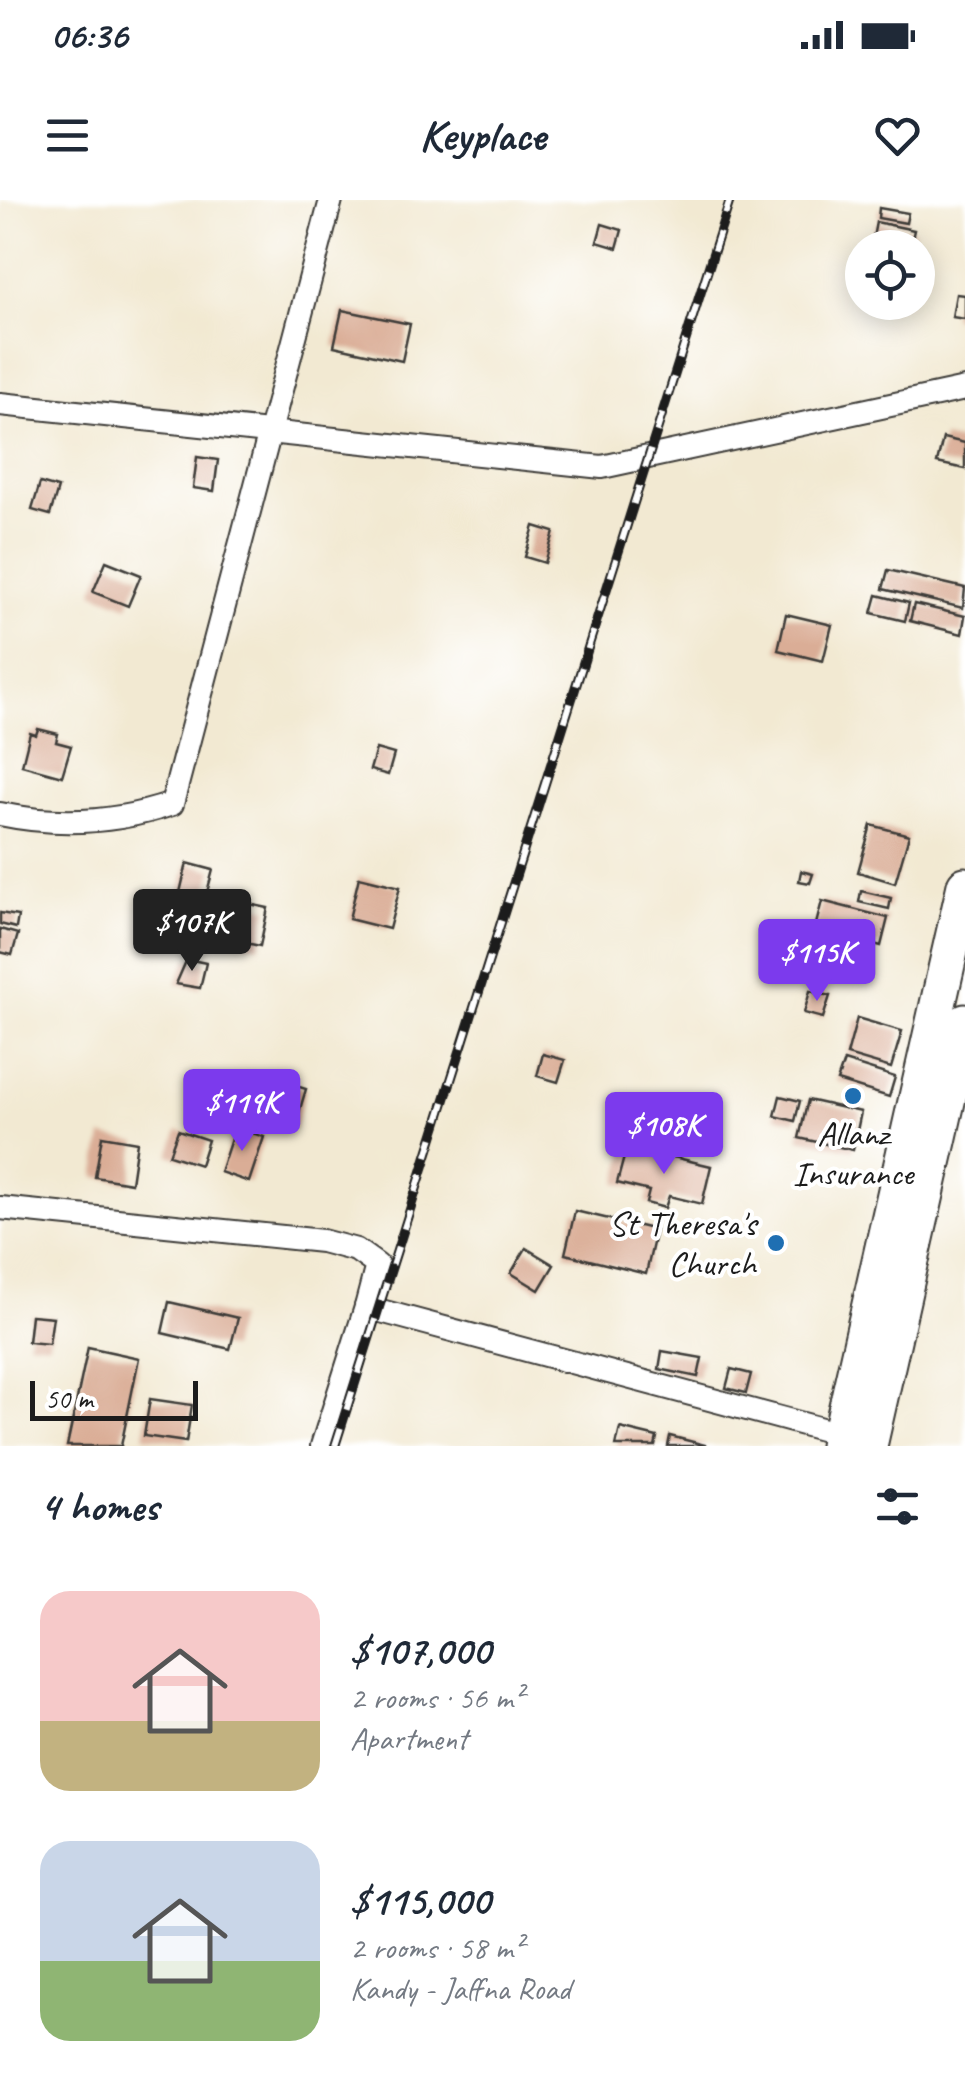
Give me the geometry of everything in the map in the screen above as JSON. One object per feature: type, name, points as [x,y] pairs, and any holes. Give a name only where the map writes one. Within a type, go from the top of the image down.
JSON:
[{"type":"highway","points":[[849,1442],[965,885]]},
{"type":"highway","points":[[849,1442],[965,1022]]},
{"type":"street","points":[[0,814],[44,823],[140,815],[172,804],[331,200]]},
{"type":"street","points":[[0,404],[602,467],[965,389]]},
{"type":"street","points":[[0,1208],[235,1230],[339,1246],[377,1265],[322,1446]]},
{"type":"street","points":[[366,1307],[849,1442]]},
{"type":"building","points":[[879,208],[908,213],[906,223],[878,218]]},
{"type":"building","points":[[876,222],[914,230],[874,230]]},
{"type":"building","points":[[602,224],[622,230],[617,248],[597,242]]},
{"type":"building","points":[[956,294],[965,295],[965,319],[952,317]]},
{"type":"building","points":[[342,310],[410,324],[402,361],[334,346]]},
{"type":"building","points":[[943,438],[965,443],[965,469],[937,463]]},
{"type":"building","points":[[197,457],[218,460],[214,491],[193,488]]},
{"type":"building","points":[[40,483],[58,488],[50,515],[32,510]]},
{"type":"building","points":[[534,526],[554,532],[545,563],[525,557]]},
{"type":"building","points":[[106,561],[141,575],[128,606],[93,592]]},
{"type":"building","points":[[888,570],[965,588],[963,608],[883,589]]},
{"type":"building","points":[[877,595],[909,603],[905,621],[872,613]]},
{"type":"building","points":[[914,604],[965,616],[962,634],[910,621]]},
{"type":"building","points":[[786,614],[832,625],[823,661],[778,650]]},
{"type":"building","points":[[38,729],[58,734],[56,742],[71,746],[62,776],[22,765],[30,733],[36,735]]},
{"type":"building","points":[[376,749],[394,754],[388,775],[370,770]]},
{"type":"building","points":[[871,825],[909,835],[895,883],[858,872]]},
{"type":"building","points":[[187,863],[213,870],[203,907],[178,901]]},
{"type":"building","points":[[801,871],[813,874],[810,883],[799,881]]},
{"type":"building","points":[[359,877],[400,887],[389,929],[349,919]]},
{"type":"building","points":[[861,891],[891,898],[889,909],[859,902]]},
{"type":"building","points":[[235,901],[268,908],[260,946],[227,939]]},
{"type":"building","points":[[822,901],[888,918],[881,946],[815,928]]},
{"type":"building","points":[[0,913],[18,916],[16,928],[0,924]]},
{"type":"building","points":[[0,929],[18,934],[12,955],[0,952]]},
{"type":"building","points":[[187,959],[206,963],[200,988],[176,984]]},
{"type":"building","points":[[810,991],[830,996],[823,1018],[804,1013]]},
{"type":"building","points":[[857,1018],[902,1031],[891,1068],[847,1055]]},
{"type":"building","points":[[543,1054],[565,1060],[558,1082],[537,1076]]},
{"type":"building","points":[[844,1061],[895,1077],[889,1097],[837,1081]]},
{"type":"building","points":[[255,1073],[306,1089],[294,1129],[242,1113]]},
{"type":"building","points":[[780,1096],[800,1101],[795,1121],[775,1116]]},
{"type":"building","points":[[808,1100],[861,1112],[853,1150],[799,1138]]},
{"type":"building","points":[[235,1127],[264,1137],[249,1182],[220,1172]]},
{"type":"building","points":[[178,1130],[208,1140],[200,1165],[169,1155]]},
{"type":"building","points":[[102,1136],[137,1142],[131,1183],[95,1177]]},
{"type":"building","points":[[627,1146],[711,1166],[702,1204],[669,1196],[665,1208],[646,1203],[649,1191],[617,1183]]},
{"type":"building","points":[[575,1211],[656,1230],[646,1274],[565,1254]]},
{"type":"building","points":[[526,1248],[554,1265],[539,1290],[511,1273]]},
{"type":"building","points":[[169,1302],[238,1318],[230,1349],[162,1333]]},
{"type":"building","points":[[31,1315],[53,1317],[49,1344],[28,1342]]},
{"type":"building","points":[[88,1347],[139,1358],[121,1446],[67,1446]]},
{"type":"building","points":[[662,1351],[702,1358],[698,1377],[659,1369]]},
{"type":"building","points":[[731,1369],[751,1374],[746,1393],[726,1388]]},
{"type":"building","points":[[150,1399],[192,1405],[186,1442],[144,1436]]},
{"type":"building","points":[[620,1428],[657,1437],[655,1446],[616,1446]]},
{"type":"building","points":[[670,1436],[705,1445],[705,1446],[668,1446]]},
{"type":"railway","points":[[335,1446],[730,200]]},
{"type":"place","name":"Allanz Insurance","points":[[853,1096]]},
{"type":"place","name":"St Theresa's Church","points":[[776,1243]]}]
